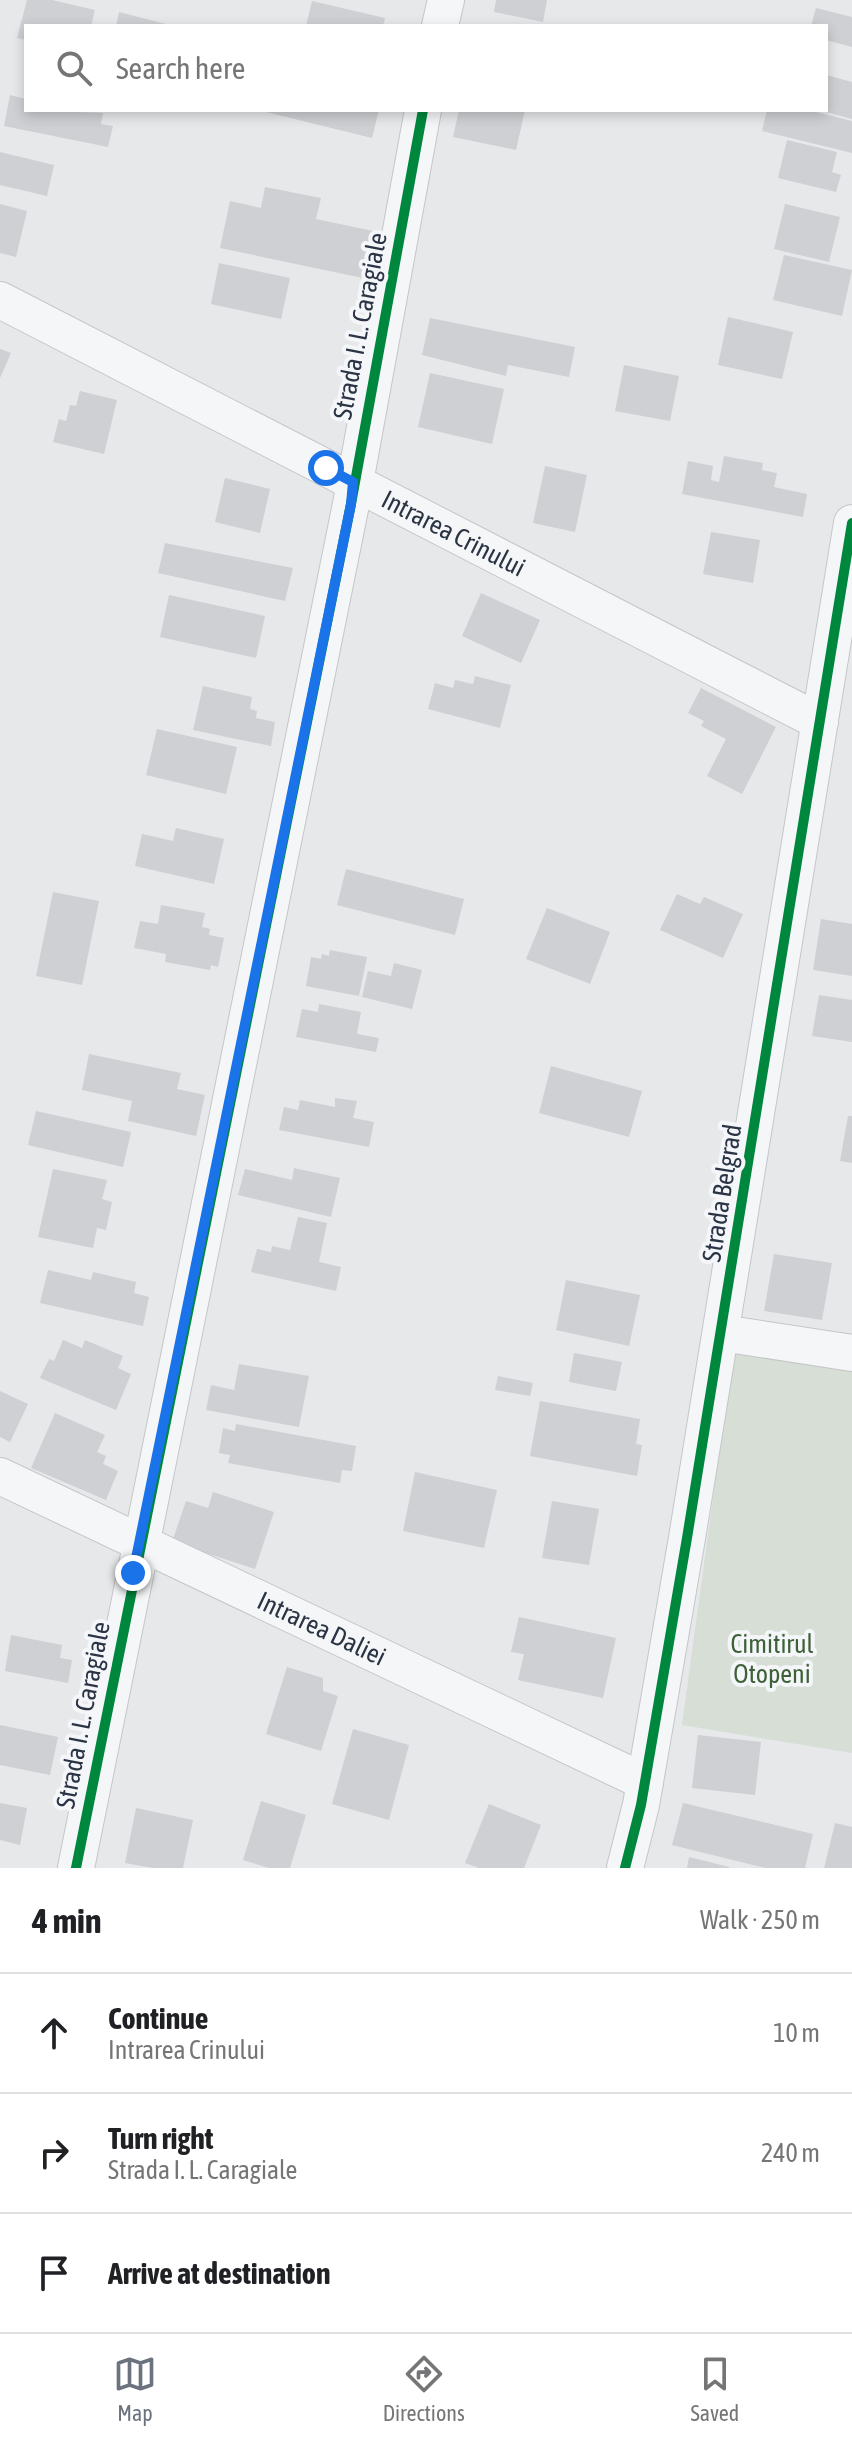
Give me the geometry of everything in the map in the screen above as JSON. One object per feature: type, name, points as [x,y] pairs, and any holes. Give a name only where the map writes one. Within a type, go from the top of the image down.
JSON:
[{"type":"street","points":[[440,24],[446,0]]},
{"type":"street","name":"Strada I. L. Caragiale","points":[[76,1868],[353,482],[423,112]]},
{"type":"street","name":"Intrarea Crinului","points":[[0,300],[820,722]]},
{"type":"street","name":"Strada Belgrad","points":[[625,1868],[645,1782],[722,1333],[852,523]]},
{"type":"street","points":[[722,1333],[852,1353]]},
{"type":"street","name":"Intrarea Daliei","points":[[0,1476],[645,1782]]},
{"type":"green space","name":"Cimitirul Otopeni","points":[[734,1344],[852,1362],[852,1753],[682,1725]]},
{"type":"building","points":[[27,0],[52,0],[95,10],[92,24],[24,24],[24,40],[17,38]]},
{"type":"building","points":[[496,0],[547,0],[543,22],[494,12]]},
{"type":"building","points":[[312,1],[385,18],[384,24],[306,24]]},
{"type":"building","points":[[816,8],[852,17],[852,47],[828,41],[828,24],[812,24]]},
{"type":"building","points":[[119,12],[166,24],[116,24]]},
{"type":"building","points":[[828,76],[852,82],[852,119],[826,112]]},
{"type":"building","points":[[10,95],[24,98],[24,112],[103,113],[101,124],[113,126],[108,147],[4,126]]},
{"type":"building","points":[[266,112],[378,112],[372,138]]},
{"type":"building","points":[[459,112],[525,112],[516,150],[453,137]]},
{"type":"building","points":[[767,112],[816,112],[852,121],[852,153],[762,131]]},
{"type":"building","points":[[787,140],[837,152],[832,172],[841,175],[836,192],[778,178]]},
{"type":"building","points":[[0,152],[54,165],[47,196],[0,185]]},
{"type":"building","points":[[265,187],[321,198],[316,219],[373,231],[363,278],[220,248],[230,201],[261,208]]},
{"type":"building","points":[[0,204],[27,211],[16,257],[0,253]]},
{"type":"building","points":[[785,204],[840,217],[829,262],[774,249]]},
{"type":"building","points":[[784,255],[852,270],[842,316],[773,300]]},
{"type":"building","points":[[219,263],[290,278],[281,319],[211,304]]},
{"type":"building","points":[[728,317],[793,332],[782,379],[718,365]]},
{"type":"building","points":[[430,318],[575,347],[569,377],[508,365],[506,376],[422,355]]},
{"type":"building","points":[[0,349],[11,353],[0,378]]},
{"type":"building","points":[[624,365],[679,376],[670,421],[615,411]]},
{"type":"building","points":[[430,373],[504,389],[492,444],[418,427]]},
{"type":"building","points":[[80,391],[117,400],[104,454],[53,442],[59,419],[66,421],[70,405],[76,406]]},
{"type":"building","points":[[724,456],[763,463],[762,470],[777,473],[774,487],[807,494],[803,517],[682,494],[688,461],[713,466],[711,480],[719,482]]},
{"type":"building","points":[[545,466],[587,475],[575,532],[533,523]]},
{"type":"building","points":[[225,478],[270,489],[260,533],[215,522]]},
{"type":"building","points":[[711,532],[760,540],[753,583],[703,574]]},
{"type":"building","points":[[165,543],[293,568],[285,601],[158,573]]},
{"type":"building","points":[[481,593],[540,620],[521,663],[462,636]]},
{"type":"building","points":[[169,595],[265,616],[256,658],[160,637]]},
{"type":"building","points":[[475,676],[511,685],[500,728],[428,709],[435,683],[453,688],[455,680],[473,684]]},
{"type":"building","points":[[203,686],[252,697],[250,709],[257,711],[256,718],[275,722],[271,746],[193,730]]},
{"type":"building","points":[[701,688],[776,727],[742,794],[707,776],[726,739],[701,726],[704,721],[688,713]]},
{"type":"building","points":[[157,729],[237,747],[226,794],[146,775]]},
{"type":"building","points":[[176,828],[224,839],[214,884],[135,866],[142,834],[173,841]]},
{"type":"building","points":[[346,869],[464,899],[455,935],[337,905]]},
{"type":"building","points":[[53,892],[99,901],[82,985],[36,976]]},
{"type":"building","points":[[677,894],[700,904],[704,897],[743,914],[723,958],[660,930]]},
{"type":"building","points":[[161,905],[205,913],[202,927],[210,929],[209,935],[224,938],[218,967],[211,965],[210,970],[165,962],[166,954],[134,948],[140,921],[158,924]]},
{"type":"building","points":[[547,908],[610,932],[590,984],[526,959]]},
{"type":"building","points":[[821,919],[852,924],[852,976],[813,970]]},
{"type":"building","points":[[330,950],[367,957],[359,996],[306,986],[311,957],[321,959],[322,954],[329,956]]},
{"type":"building","points":[[394,963],[422,970],[412,1009],[362,997],[368,971],[391,976]]},
{"type":"building","points":[[819,995],[852,1000],[852,1042],[812,1036]]},
{"type":"building","points":[[319,1004],[361,1012],[357,1034],[379,1038],[376,1052],[296,1037],[302,1009],[318,1012]]},
{"type":"building","points":[[89,1054],[181,1073],[177,1089],[205,1095],[196,1136],[128,1121],[132,1101],[82,1090]]},
{"type":"building","points":[[551,1066],[642,1091],[629,1137],[539,1113]]},
{"type":"building","points":[[335,1098],[357,1101],[353,1118],[374,1122],[369,1147],[279,1130],[284,1107],[298,1110],[300,1100],[335,1107]]},
{"type":"building","points":[[36,1111],[131,1132],[123,1167],[28,1145]]},
{"type":"building","points":[[848,1116],[852,1116],[852,1163],[840,1161]]},
{"type":"building","points":[[294,1168],[340,1178],[331,1217],[238,1195],[245,1169],[292,1180]]},
{"type":"building","points":[[53,1169],[107,1180],[102,1199],[112,1202],[106,1230],[97,1228],[93,1248],[38,1237]]},
{"type":"building","points":[[298,1217],[327,1223],[319,1262],[341,1267],[336,1291],[251,1272],[257,1249],[271,1252],[272,1246],[290,1250]]},
{"type":"building","points":[[774,1254],[832,1263],[822,1320],[764,1311]]},
{"type":"building","points":[[48,1270],[91,1280],[93,1272],[136,1282],[134,1293],[149,1297],[143,1326],[40,1303]]},
{"type":"building","points":[[566,1280],[640,1295],[629,1346],[556,1330]]},
{"type":"building","points":[[63,1340],[82,1348],[85,1340],[123,1356],[118,1368],[131,1374],[116,1410],[40,1378],[49,1359],[54,1361]]},
{"type":"building","points":[[574,1353],[622,1362],[616,1391],[569,1382]]},
{"type":"building","points":[[239,1364],[309,1376],[299,1427],[206,1410],[211,1385],[234,1390]]},
{"type":"building","points":[[498,1376],[533,1383],[530,1396],[495,1390]]},
{"type":"building","points":[[0,1391],[28,1404],[10,1442],[0,1437]]},
{"type":"building","points":[[540,1401],[640,1419],[636,1444],[642,1445],[637,1476],[530,1456]]},
{"type":"building","points":[[55,1413],[105,1435],[97,1452],[106,1456],[103,1464],[118,1471],[106,1500],[31,1468]]},
{"type":"building","points":[[236,1424],[356,1446],[352,1471],[342,1470],[340,1483],[228,1463],[230,1455],[219,1453],[223,1428],[235,1431]]},
{"type":"building","points":[[415,1472],[497,1490],[484,1548],[403,1531]]},
{"type":"building","points":[[213,1492],[274,1512],[255,1569],[172,1542],[186,1501],[208,1508]]},
{"type":"building","points":[[552,1501],[599,1509],[589,1565],[542,1558]]},
{"type":"building","points":[[519,1617],[616,1638],[603,1698],[518,1680],[524,1654],[511,1652]]},
{"type":"building","points":[[11,1635],[62,1645],[60,1658],[72,1660],[68,1683],[5,1671]]},
{"type":"building","points":[[287,1667],[323,1678],[323,1691],[338,1696],[321,1751],[266,1734]]},
{"type":"building","points":[[0,1725],[58,1737],[50,1775],[0,1765]]},
{"type":"building","points":[[353,1729],[409,1745],[389,1820],[332,1804]]},
{"type":"building","points":[[698,1735],[761,1742],[755,1795],[692,1788]]},
{"type":"building","points":[[261,1801],[306,1815],[290,1868],[269,1868],[243,1860]]},
{"type":"building","points":[[0,1803],[27,1808],[20,1845],[0,1840]]},
{"type":"building","points":[[683,1803],[813,1834],[805,1868],[765,1868],[672,1845]]},
{"type":"building","points":[[489,1804],[541,1825],[524,1868],[479,1868],[465,1863]]},
{"type":"building","points":[[136,1808],[193,1820],[183,1868],[153,1868],[125,1863]]},
{"type":"building","points":[[835,1823],[852,1827],[852,1868],[824,1868]]},
{"type":"building","points":[[689,1857],[729,1867],[729,1868],[687,1868]]},
{"type":"cycle path","points":[[76,1868],[351,504],[423,112]]},
{"type":"cycle path","points":[[625,1868],[641,1805],[687,1538],[852,523]]},
{"type":"route","points":[[133,1573],[351,504],[353,482],[326,468]]}]
